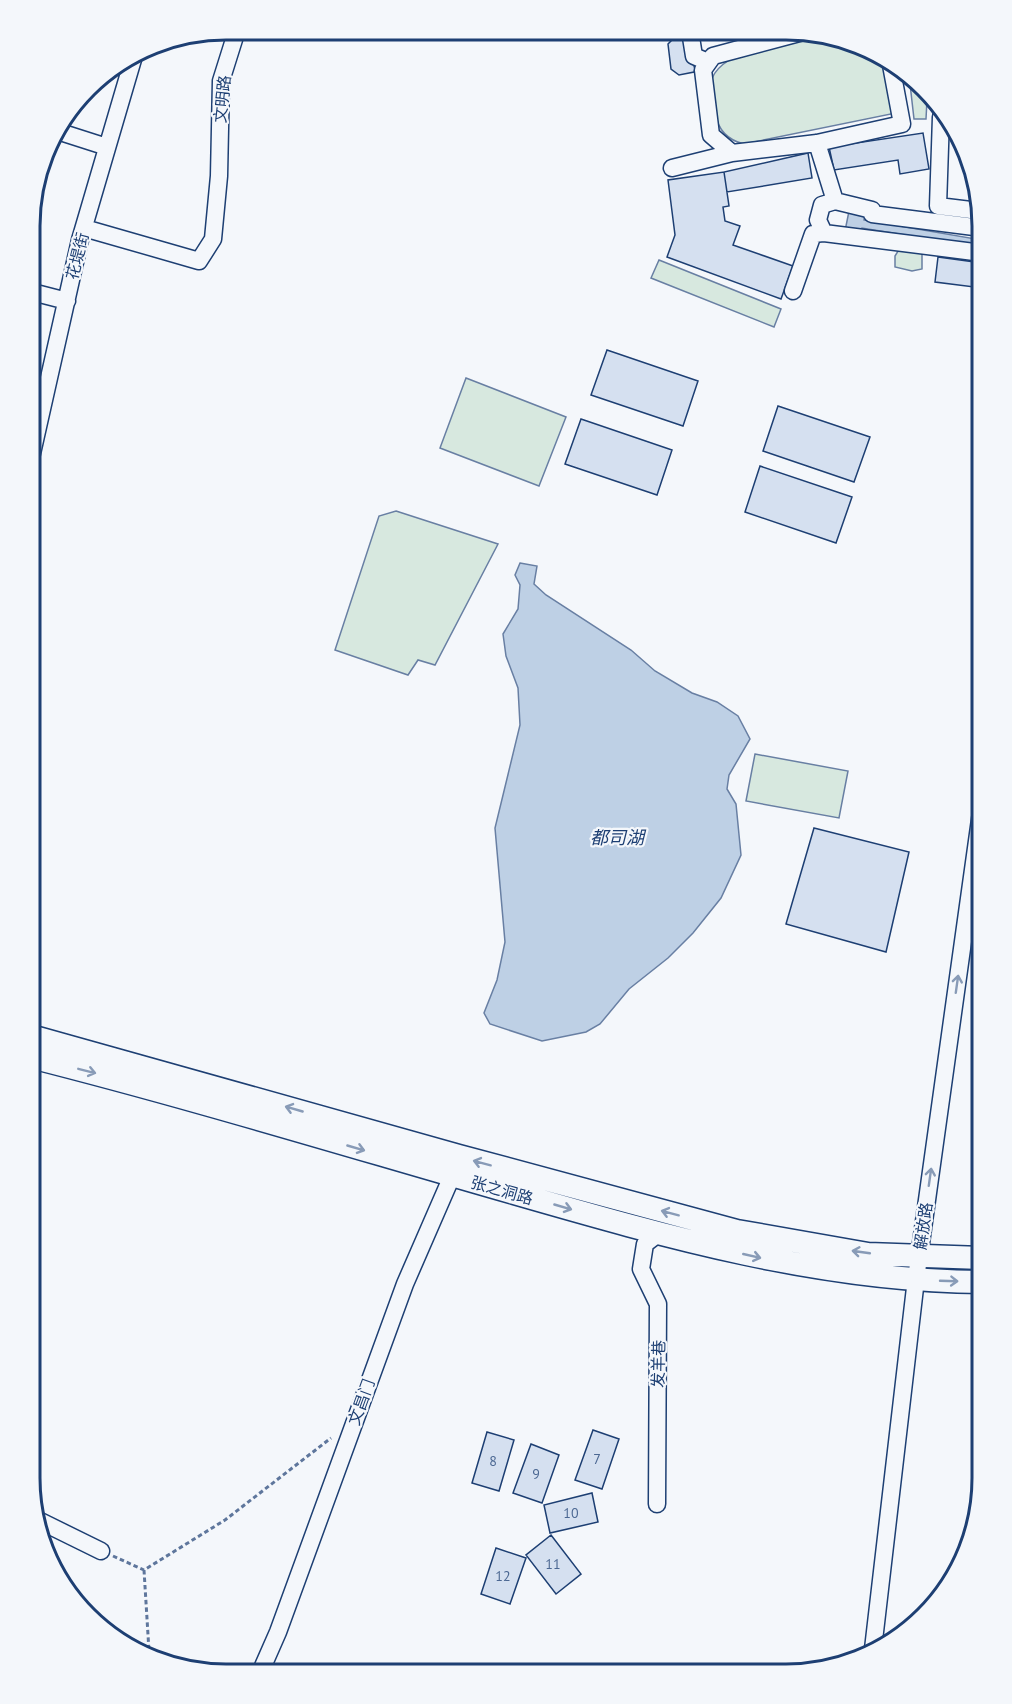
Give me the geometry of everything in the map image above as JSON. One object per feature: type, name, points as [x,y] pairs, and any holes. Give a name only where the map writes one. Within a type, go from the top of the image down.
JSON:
[{"type":"main road","name":"张之洞路","points":[[40,1039],[737,1231],[868,1254],[971,1258]]},
{"type":"main road","name":"张之洞路","points":[[40,1060],[658,1234],[784,1263],[863,1275],[971,1282]]},
{"type":"street","name":"文明路","points":[[84,228],[199,261],[213,239],[221,81],[234,40]]},
{"type":"street","points":[[691,40],[694,56],[708,62]]},
{"type":"street","points":[[732,153],[711,135],[703,69],[713,56],[773,40]]},
{"type":"street","name":"花堤街","points":[[40,419],[84,228],[131,67]]},
{"type":"street","points":[[672,168],[732,153],[817,143],[902,124],[893,75]]},
{"type":"street","points":[[941,125],[938,206],[971,210]]},
{"type":"street","points":[[66,134],[107,147]]},
{"type":"street","points":[[817,143],[836,201]]},
{"type":"street","points":[[824,233],[818,220],[822,205],[836,201],[872,210],[872,214],[972,227]]},
{"type":"street","points":[[793,291],[813,234],[824,233],[972,252]]},
{"type":"street","points":[[40,294],[67,302]]},
{"type":"street","name":"解放路","points":[[874,1641],[916,1279],[971,880]]},
{"type":"street","name":"文昌门","points":[[264,1664],[278,1632],[405,1284],[452,1176]]},
{"type":"street","name":"发羊巷","points":[[657,1504],[658,1304],[641,1269],[645,1244],[658,1234]]},
{"type":"street","points":[[47,1524],[101,1551]]},
{"type":"path","points":[[144,1570],[225,1520],[321,1447],[357,1414]]},
{"type":"path","points":[[101,1551],[144,1570]]},
{"type":"path","points":[[144,1570],[150,1646]]},
{"type":"shaded area","points":[[798,41],[810,42],[857,55],[878,65],[887,71],[896,113],[744,144],[733,140],[724,133],[716,119],[710,90],[713,76],[723,64],[737,56],[773,45]]},
{"type":"shaded area","points":[[911,89],[927,106],[926,119],[914,119]]},
{"type":"shaded area","points":[[900,248],[922,251],[922,269],[912,271],[895,267],[895,256]]},
{"type":"shaded area","points":[[659,260],[781,309],[774,327],[651,278]]},
{"type":"shaded area","points":[[466,378],[566,417],[539,486],[440,448]]},
{"type":"shaded area","points":[[396,511],[498,544],[435,665],[418,660],[408,675],[335,650],[379,516]]},
{"type":"shaded area","points":[[755,754],[848,771],[839,818],[746,801]]},
{"type":"water","points":[[849,211],[865,213],[864,220],[972,238],[972,246],[862,228],[861,234],[845,231]]},
{"type":"water","name":"都司湖","points":[[520,563],[537,566],[534,584],[546,595],[631,650],[655,671],[692,693],[717,702],[738,716],[750,739],[729,775],[727,789],[736,804],[741,855],[721,898],[693,933],[668,958],[629,989],[600,1024],[586,1032],[542,1041],[490,1024],[484,1013],[497,980],[505,942],[495,828],[520,725],[518,688],[506,656],[503,634],[518,609],[520,585],[515,575]]},
{"type":"building","points":[[672,40],[684,40],[687,43],[694,72],[679,75],[671,69],[668,44]]},
{"type":"building","points":[[923,133],[929,169],[900,174],[898,160],[834,170],[829,147]]},
{"type":"building","points":[[808,153],[812,178],[727,192],[724,172]]},
{"type":"building","points":[[724,172],[729,206],[723,207],[725,221],[740,226],[733,245],[793,266],[781,299],[667,257],[675,235],[668,180]]},
{"type":"building","points":[[938,257],[972,262],[972,287],[935,282]]},
{"type":"building","points":[[607,350],[698,381],[683,426],[591,395]]},
{"type":"building","points":[[778,406],[870,437],[854,482],[763,451]]},
{"type":"building","points":[[581,419],[672,450],[657,495],[565,464]]},
{"type":"building","points":[[760,466],[852,497],[836,543],[745,512]]},
{"type":"building","points":[[814,828],[909,852],[886,952],[786,924]]},
{"type":"building","points":[[593,1430],[619,1439],[602,1489],[575,1480]]},
{"type":"building","points":[[487,1432],[514,1440],[499,1491],[472,1483]]},
{"type":"building","points":[[531,1444],[559,1455],[542,1503],[513,1493]]},
{"type":"building","points":[[592,1493],[598,1522],[550,1533],[544,1505]]},
{"type":"building","points":[[551,1535],[581,1574],[556,1594],[526,1555]]},
{"type":"building","points":[[496,1548],[526,1558],[510,1604],[481,1594]]}]
